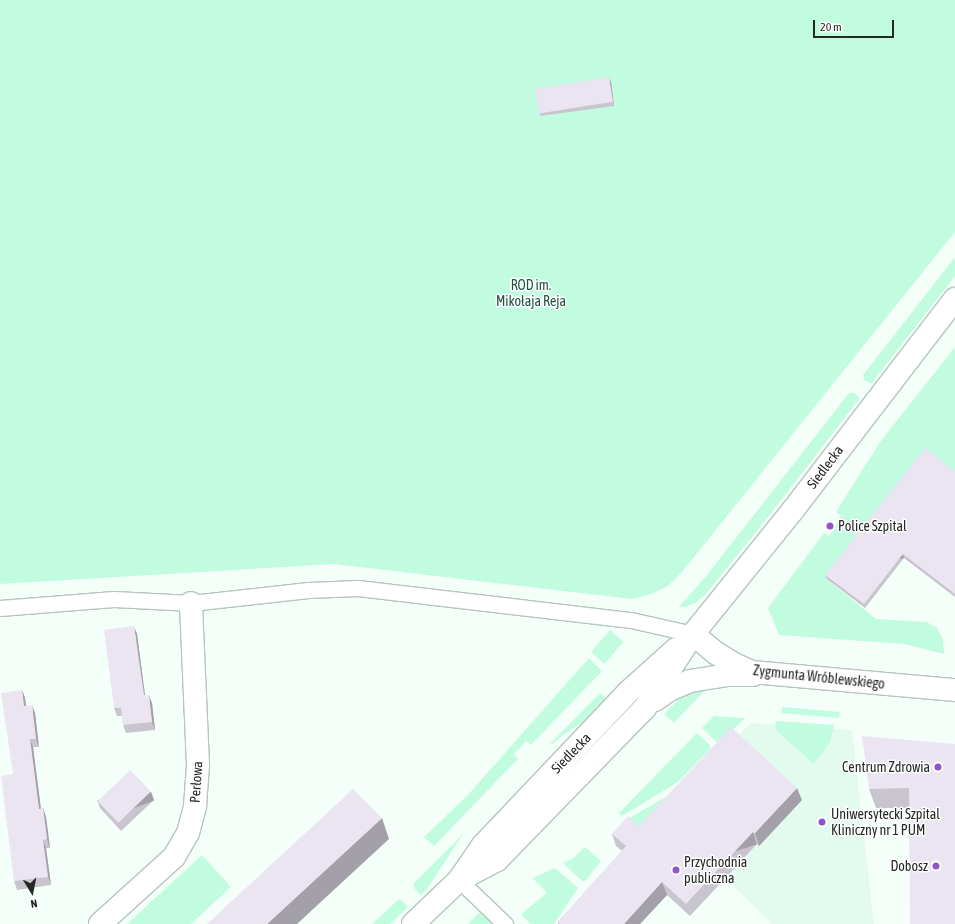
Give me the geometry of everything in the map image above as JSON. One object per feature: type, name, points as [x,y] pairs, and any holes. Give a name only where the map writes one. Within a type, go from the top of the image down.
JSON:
[{"type":"street","name":"Siedlecka","points":[[645,708],[693,634],[793,510],[955,299]]},
{"type":"street","name":"Perłowa","points":[[100,924],[174,857],[188,833],[195,806],[198,766],[191,603]]},
{"type":"street","name":"Siedlecka","points":[[413,924],[459,880],[488,840],[628,692],[693,634]]},
{"type":"street","name":"Zygmunta Wróblewskiego","points":[[693,634],[716,653],[734,664],[752,672],[772,675],[955,690]]},
{"type":"street","name":"Siedlecka","points":[[459,880],[497,860],[645,708],[671,688],[690,680],[727,675],[772,675]]},
{"type":"lane","points":[[0,608],[114,599],[191,603],[308,590],[358,588],[631,620],[693,634]]},
{"type":"lane","points":[[459,880],[505,924]]},
{"type":"shaded area","name":"Uniwersytecki Szpital Kliniczny nr 1 PUM","points":[[751,723],[852,730],[874,924],[772,924],[725,878],[757,844],[760,846],[735,739]]},
{"type":"green space","name":"ROD im. Mikołaja Reja","points":[[0,0],[955,0],[955,232],[682,572],[668,586],[651,594],[632,599],[334,564],[0,584]]},
{"type":"green space","points":[[955,257],[955,276],[871,384],[864,380],[863,375]]},
{"type":"green space","points":[[955,347],[955,474],[827,579],[876,619],[927,622],[937,628],[943,640],[944,654],[904,644],[779,635],[768,608],[824,533],[829,536],[841,515],[836,512],[880,442]]},
{"type":"green space","points":[[849,393],[854,393],[860,398],[765,521],[704,596],[695,603],[685,607],[679,607],[707,575]]},
{"type":"green space","points":[[610,630],[624,642],[605,664],[591,652]]},
{"type":"green space","points":[[589,658],[602,671],[531,745],[526,741],[514,754],[518,759],[434,846],[424,837],[466,797]]},
{"type":"green space","points":[[709,686],[674,723],[664,714],[678,700],[695,690]]},
{"type":"green space","points":[[600,693],[610,702],[551,745],[550,744]]},
{"type":"green space","points":[[782,707],[840,712],[839,718],[781,713]]},
{"type":"green space","points":[[714,716],[745,718],[719,744],[702,728]]},
{"type":"green space","points":[[776,721],[834,725],[830,742],[814,764],[777,731],[775,725]]},
{"type":"green space","points":[[697,733],[710,745],[710,749],[678,782],[622,816],[619,813]]},
{"type":"green space","points":[[684,786],[645,837],[626,820]]},
{"type":"green space","points":[[463,834],[427,889],[421,895],[414,888],[414,883]]},
{"type":"green space","points":[[585,847],[601,861],[585,881],[582,881],[563,863],[572,859]]},
{"type":"green space","points":[[202,855],[231,887],[191,924],[127,924]]},
{"type":"green space","points":[[555,868],[578,888],[554,924],[530,924],[521,914],[547,893],[533,878]]},
{"type":"green space","points":[[398,900],[401,900],[408,907],[390,924],[372,924]]},
{"type":"green space","points":[[480,912],[495,924],[468,924]]},
{"type":"building","points":[[609,77],[613,102],[539,113],[535,89]]},
{"type":"building","points":[[925,448],[955,471],[955,594],[903,554],[864,604],[825,575]]},
{"type":"building","points":[[134,626],[144,695],[149,695],[152,722],[123,725],[121,708],[114,708],[104,630]]},
{"type":"building","points":[[22,690],[24,706],[32,705],[36,739],[30,739],[39,809],[43,808],[47,839],[43,840],[48,877],[14,881],[1,776],[13,774],[1,693]]},
{"type":"building","points":[[731,727],[797,788],[755,833],[753,832],[686,904],[662,882],[624,924],[560,924],[558,922],[626,846],[612,834],[628,816],[639,826]]},
{"type":"building","points":[[862,736],[955,744],[955,924],[910,924],[909,788],[869,789]]},
{"type":"building","points":[[130,770],[151,792],[118,823],[98,801]]},
{"type":"building","points":[[353,789],[382,818],[267,924],[207,924]]},
{"type":"place","name":"Police Szpital","points":[[830,526]]},
{"type":"place","name":"Centrum Zdrowia","points":[[938,767]]},
{"type":"place","name":"Uniwersytecki Szpital Kliniczny nr 1 PUM","points":[[822,822]]},
{"type":"place","name":"Dobosz","points":[[936,866]]},
{"type":"place","name":"Przychodnia publiczna","points":[[676,870]]}]
